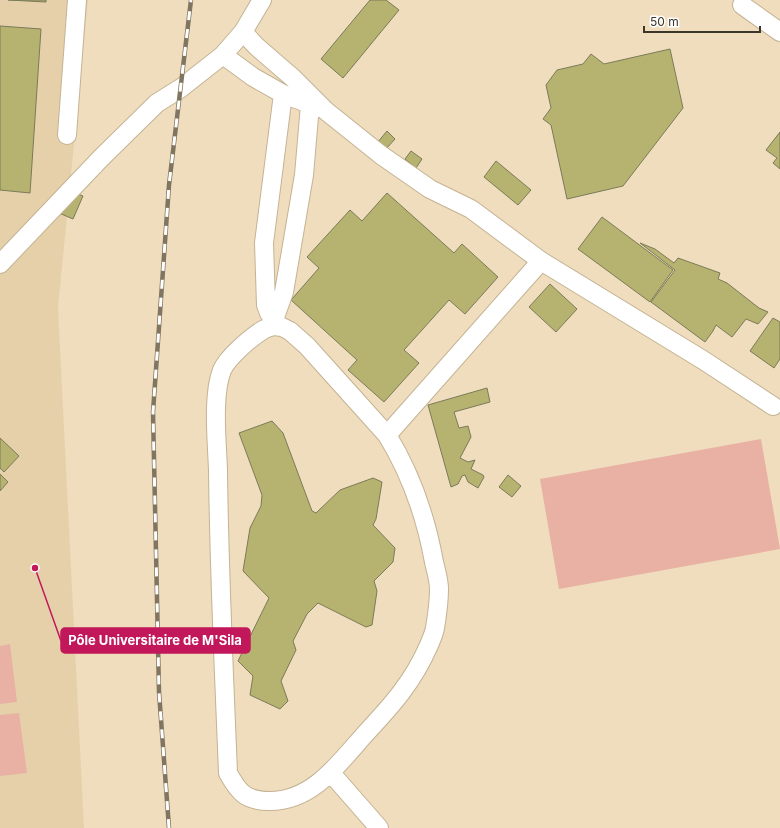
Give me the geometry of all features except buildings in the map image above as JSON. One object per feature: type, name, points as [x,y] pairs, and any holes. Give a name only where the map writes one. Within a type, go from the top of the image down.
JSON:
[{"type":"street","points":[[67,136],[77,0]]},
{"type":"street","points":[[0,264],[101,158],[157,103],[181,88],[224,55],[243,32],[262,0]]},
{"type":"street","points":[[741,2],[780,32]]},
{"type":"street","points":[[243,32],[256,46],[293,78],[318,108],[381,155],[430,189],[471,209],[541,261],[703,360],[773,406]]},
{"type":"street","points":[[224,55],[247,73],[283,94],[318,108]]},
{"type":"street","points":[[283,94],[264,243],[266,304],[274,323],[290,331],[307,346],[387,435],[397,451],[419,503],[429,534],[439,588],[435,630],[421,662],[399,697],[331,773],[307,792],[281,801],[262,801],[247,797],[237,788],[228,773],[218,503],[217,388],[223,369],[233,356],[248,341],[274,323],[284,292],[304,175],[318,108]]},
{"type":"street","points":[[387,435],[541,261]]},
{"type":"street","points":[[331,773],[379,828]]},
{"type":"shaded area","points":[[0,0],[88,0],[58,308],[84,828],[0,828]]},
{"type":"shaded area","points":[[761,439],[780,549],[559,589],[540,479]]},
{"type":"shaded area","points":[[10,644],[17,702],[0,704],[0,646]]},
{"type":"shaded area","points":[[19,713],[27,773],[0,776],[0,715]]},
{"type":"railway","points":[[169,828],[159,692],[153,412],[169,185],[191,0]]},
{"type":"place","name":"Pôle Universitaire de M'Sila","points":[[35,568]]}]
